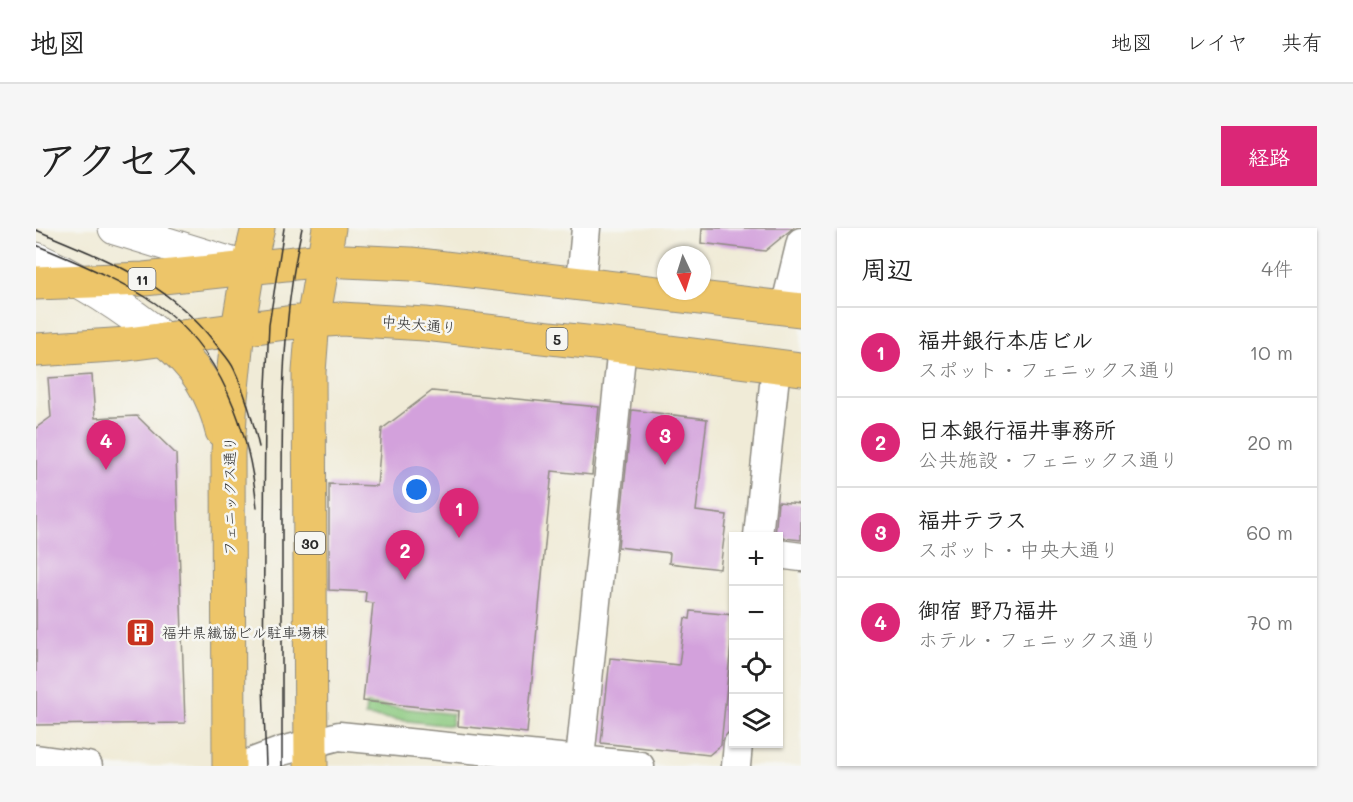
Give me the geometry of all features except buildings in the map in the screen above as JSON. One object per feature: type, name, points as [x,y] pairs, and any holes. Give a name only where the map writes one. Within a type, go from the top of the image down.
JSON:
[{"type":"main road","name":"フェニックス通り","points":[[230,766],[228,453],[238,329],[248,269],[258,228]]},
{"type":"main road","points":[[313,320],[329,228]]},
{"type":"main road","points":[[248,269],[323,260],[411,264],[581,282],[793,309]]},
{"type":"main road","name":"11","points":[[36,283],[144,279],[248,269]]},
{"type":"main road","name":"中央大通り","points":[[36,350],[128,344],[313,320],[341,319],[425,324],[789,367]]},
{"type":"main road","name":"30","points":[[311,754],[309,384],[313,320]]},
{"type":"main road","points":[[163,339],[180,353],[197,372],[207,388],[216,407],[228,453]]},
{"type":"street","points":[[115,228],[248,269]]},
{"type":"street","points":[[581,282],[586,228]]},
{"type":"street","points":[[793,309],[801,242]]},
{"type":"street","points":[[36,259],[80,280],[131,312],[163,339]]},
{"type":"street","points":[[580,759],[622,346]]},
{"type":"street","points":[[759,532],[789,367]]},
{"type":"street","points":[[783,555],[801,557]]},
{"type":"street","points":[[242,766],[311,754],[339,736],[485,758],[580,759],[640,766]]},
{"type":"street","points":[[736,766],[738,748]]},
{"type":"street","points":[[36,759],[88,766]]},
{"type":"green space","points":[[366,704],[453,714],[451,726],[365,716]]},
{"type":"tram line","points":[[266,766],[263,684],[265,407],[269,325],[284,228]]},
{"type":"tram line","points":[[282,766],[284,368],[290,298],[302,228]]},
{"type":"tram line","points":[[36,230],[87,251],[133,274],[155,287],[196,321],[234,369],[249,408],[259,447]]},
{"type":"tram line","points":[[36,245],[97,271],[141,294],[178,322],[198,343],[214,367],[239,421],[247,450],[257,508]]},
{"type":"place","name":"福井テラス","points":[[665,465]]},
{"type":"place","name":"御宿 野乃福井","points":[[106,470]]},
{"type":"place","name":"福井銀行本店ビル","points":[[459,538]]},
{"type":"place","name":"日本銀行福井事務所","points":[[405,580]]},
{"type":"place","name":"福井県繊協ビル駐車場棟","points":[[141,632]]}]
